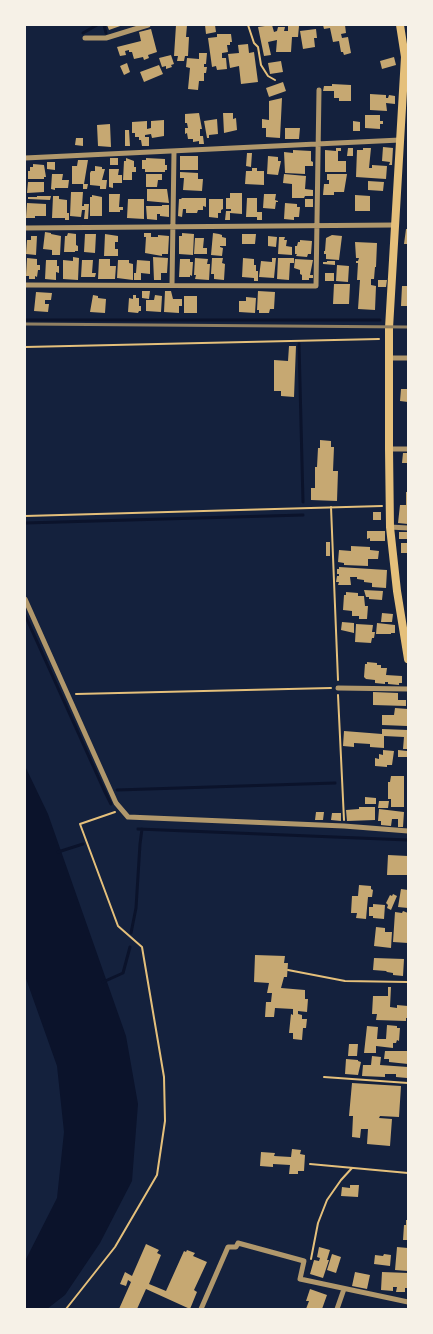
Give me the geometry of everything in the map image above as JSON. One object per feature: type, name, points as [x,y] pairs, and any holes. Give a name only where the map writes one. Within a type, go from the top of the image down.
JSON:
[{"type":"main road","points":[[400,25],[406,56],[389,339],[389,449],[390,527],[398,600],[408,659]]},
{"type":"street","points":[[85,38],[106,38],[148,25]]},
{"type":"street","points":[[25,285],[316,286],[319,90]]},
{"type":"street","points":[[25,158],[400,140]]},
{"type":"street","points":[[172,285],[174,152]]},
{"type":"street","points":[[25,228],[395,226]]},
{"type":"street","points":[[389,358],[408,358]]},
{"type":"street","points":[[389,449],[408,449]]},
{"type":"street","points":[[390,527],[408,528]]},
{"type":"street","points":[[25,599],[66,695],[116,803],[128,816],[344,826],[408,832]]},
{"type":"street","points":[[338,688],[408,689]]},
{"type":"street","points":[[201,1309],[228,1246],[236,1247],[238,1244],[304,1261],[300,1279],[408,1302]]},
{"type":"street","points":[[337,1309],[344,1289]]},
{"type":"path","points":[[248,25],[254,43],[258,47],[261,65],[268,76],[275,80]]},
{"type":"path","points":[[25,347],[389,339]]},
{"type":"path","points":[[25,516],[390,506]]},
{"type":"path","points":[[331,507],[344,826]]},
{"type":"path","points":[[66,695],[338,688]]},
{"type":"path","points":[[66,1309],[115,1247],[157,1175],[164,1121],[164,1077],[142,947],[118,926],[80,824],[114,812],[128,816]]},
{"type":"path","points":[[288,970],[345,981],[408,982]]},
{"type":"path","points":[[324,1077],[408,1082]]},
{"type":"path","points":[[310,1164],[408,1173]]},
{"type":"path","points":[[304,1261],[311,1259],[318,1223],[327,1200],[352,1168]]},
{"type":"water","points":[[25,766],[48,814],[126,1036],[138,1104],[132,1181],[100,1243],[65,1295],[47,1309],[25,1309],[25,1261],[57,1198],[64,1132],[57,1066],[25,976]]},
{"type":"building","points":[[107,25],[123,25],[109,30]]},
{"type":"building","points":[[176,25],[187,25],[186,37],[189,37],[188,56],[185,56],[184,61],[177,61],[178,56],[174,56]]},
{"type":"building","points":[[205,25],[215,25],[216,32],[206,34]]},
{"type":"building","points":[[272,25],[274,32],[277,31],[278,27],[285,27],[284,31],[288,31],[288,26],[299,26],[298,37],[292,37],[291,52],[276,52],[277,40],[268,42],[271,55],[264,56],[258,27]]},
{"type":"building","points":[[323,25],[345,25],[346,33],[341,34],[342,38],[348,37],[351,53],[344,55],[341,52],[339,41],[333,42],[330,28],[324,29]]},
{"type":"building","points":[[151,29],[157,52],[148,55],[149,58],[144,60],[143,57],[134,59],[132,52],[129,52],[129,50],[125,51],[126,55],[120,56],[117,47],[141,41],[139,32]]},
{"type":"building","points":[[316,29],[315,47],[303,49],[300,31]]},
{"type":"building","points":[[217,34],[231,34],[232,42],[230,42],[230,45],[227,45],[228,52],[222,53],[222,58],[226,58],[227,69],[217,70],[216,66],[212,67],[208,38],[217,37]]},
{"type":"building","points":[[248,44],[249,53],[254,52],[258,82],[241,84],[239,66],[230,68],[228,54],[239,53],[238,45]]},
{"type":"building","points":[[199,53],[207,53],[206,64],[204,64],[204,67],[207,67],[206,73],[204,73],[204,81],[199,81],[198,90],[188,89],[190,68],[186,67],[187,58],[199,59]]},
{"type":"building","points":[[171,55],[174,64],[171,65],[172,67],[166,69],[166,66],[162,67],[159,58]]},
{"type":"building","points":[[394,57],[396,65],[382,69],[380,61]]},
{"type":"building","points":[[281,61],[283,72],[270,74],[268,63]]},
{"type":"building","points":[[127,63],[130,72],[124,75],[120,66]]},
{"type":"building","points":[[159,65],[163,74],[144,82],[140,72]]},
{"type":"building","points":[[283,82],[286,91],[269,97],[266,88]]},
{"type":"building","points":[[332,84],[351,85],[351,101],[339,101],[339,98],[334,98],[334,91],[323,91],[324,86],[332,86]]},
{"type":"building","points":[[370,94],[386,95],[386,98],[389,95],[395,96],[395,104],[386,103],[387,111],[370,110]]},
{"type":"building","points":[[282,98],[280,138],[266,137],[266,128],[262,128],[262,119],[269,120],[269,101]]},
{"type":"building","points":[[199,113],[202,129],[200,129],[200,136],[203,136],[204,144],[199,144],[199,141],[193,142],[193,139],[188,139],[187,133],[185,134],[185,128],[188,128],[187,123],[185,123],[185,114]]},
{"type":"building","points":[[223,113],[233,113],[233,119],[236,118],[237,130],[224,133]]},
{"type":"building","points":[[365,115],[380,115],[380,121],[383,121],[383,124],[380,124],[380,129],[365,128]]},
{"type":"building","points":[[217,119],[218,134],[209,135],[209,138],[207,138],[204,121]]},
{"type":"building","points":[[164,120],[164,136],[152,138],[151,134],[145,135],[145,137],[149,137],[149,146],[142,146],[139,137],[135,137],[135,133],[132,133],[132,122],[147,121],[147,129],[151,128],[151,121]]},
{"type":"building","points":[[353,121],[360,122],[360,131],[353,131]]},
{"type":"building","points":[[110,124],[111,147],[98,146],[97,125]]},
{"type":"building","points":[[285,128],[300,128],[299,139],[285,139]]},
{"type":"building","points":[[125,130],[129,130],[130,146],[125,146]]},
{"type":"building","points":[[76,138],[83,138],[83,146],[75,145]]},
{"type":"building","points":[[383,147],[393,148],[392,165],[389,165],[390,162],[382,161]]},
{"type":"building","points":[[336,148],[341,148],[341,151],[338,151],[338,161],[346,161],[346,172],[325,172],[325,150],[336,151]]},
{"type":"building","points":[[348,148],[353,148],[353,156],[347,156]]},
{"type":"building","points":[[363,148],[371,148],[369,168],[372,168],[372,165],[387,166],[386,179],[356,177],[357,150],[363,150]]},
{"type":"building","points":[[293,150],[311,151],[313,166],[305,166],[305,174],[285,173],[284,152],[293,153]]},
{"type":"building","points":[[247,153],[252,153],[251,167],[246,166]]},
{"type":"building","points":[[180,156],[198,156],[198,170],[180,170]]},
{"type":"building","points":[[268,156],[278,157],[278,161],[281,161],[278,175],[267,174]]},
{"type":"building","points":[[110,158],[118,158],[118,165],[110,165]]},
{"type":"building","points":[[126,158],[134,161],[134,167],[136,167],[136,172],[132,172],[132,180],[123,180],[124,161],[126,161]]},
{"type":"building","points":[[146,158],[165,159],[167,170],[165,172],[145,172],[145,169],[142,169],[142,160],[146,160]]},
{"type":"building","points":[[78,160],[88,160],[84,184],[88,184],[87,189],[83,189],[83,184],[72,184],[72,166],[77,166]]},
{"type":"building","points":[[47,162],[55,162],[55,170],[47,169]]},
{"type":"building","points":[[33,164],[44,165],[46,177],[44,179],[28,179],[28,171],[30,171],[30,167],[33,167]]},
{"type":"building","points":[[95,166],[105,169],[102,180],[107,180],[106,189],[90,185],[90,173],[95,171]]},
{"type":"building","points":[[252,168],[257,168],[257,171],[264,171],[264,185],[245,184],[246,171],[252,171]]},
{"type":"building","points":[[109,169],[119,169],[118,175],[122,175],[122,183],[113,183],[113,188],[109,187]]},
{"type":"building","points":[[180,172],[198,173],[198,179],[203,179],[202,191],[183,190],[184,178],[180,178]]},
{"type":"building","points":[[52,174],[63,174],[62,180],[69,180],[68,188],[51,189]]},
{"type":"building","points":[[146,174],[162,174],[162,180],[158,180],[157,187],[146,187]]},
{"type":"building","points":[[284,174],[306,176],[305,189],[313,190],[313,196],[292,198],[292,184],[283,183]]},
{"type":"building","points":[[327,174],[347,174],[344,192],[334,192],[334,195],[323,195],[324,184],[329,184]]},
{"type":"building","points":[[368,181],[384,182],[383,191],[368,190]]},
{"type":"building","points":[[28,182],[44,182],[44,192],[27,193]]},
{"type":"building","points":[[147,189],[167,189],[169,203],[147,201]]},
{"type":"building","points":[[71,192],[83,192],[82,206],[89,204],[88,219],[84,219],[85,210],[82,210],[81,217],[70,216]]},
{"type":"building","points":[[230,193],[242,193],[242,214],[230,213],[230,220],[225,220],[226,211],[231,211],[231,209],[226,209],[226,198],[230,198]]},
{"type":"building","points":[[109,194],[120,194],[119,207],[123,207],[123,210],[120,210],[120,212],[109,212]]},
{"type":"building","points":[[264,194],[276,194],[275,200],[278,202],[276,202],[275,209],[263,208]]},
{"type":"building","points":[[92,195],[102,197],[102,216],[90,216],[90,197]]},
{"type":"building","points":[[355,195],[370,196],[370,211],[355,211]]},
{"type":"building","points":[[51,196],[50,200],[28,199],[28,197]]},
{"type":"building","points":[[53,196],[59,196],[59,199],[67,200],[69,220],[65,220],[65,218],[52,218]]},
{"type":"building","points":[[206,198],[206,207],[203,206],[203,210],[198,210],[197,213],[186,213],[186,209],[183,209],[182,217],[178,216],[179,199]]},
{"type":"building","points":[[247,198],[257,198],[257,212],[262,212],[262,220],[257,220],[257,217],[246,217]]},
{"type":"building","points":[[128,199],[144,199],[144,219],[127,218]]},
{"type":"building","points":[[209,199],[223,199],[223,209],[221,213],[218,213],[218,218],[209,217]]},
{"type":"building","points":[[305,199],[313,199],[313,207],[305,207]]},
{"type":"building","points":[[27,203],[46,204],[46,216],[26,218]]},
{"type":"building","points":[[285,203],[297,204],[297,207],[300,207],[299,217],[294,217],[294,220],[284,219]]},
{"type":"building","points":[[169,205],[169,217],[157,214],[157,220],[147,219],[146,206]]},
{"type":"building","points":[[406,229],[408,229],[408,244],[404,244]]},
{"type":"building","points":[[45,232],[61,236],[60,255],[52,255],[52,250],[43,249]]},
{"type":"building","points":[[68,233],[76,234],[78,251],[64,252],[65,236]]},
{"type":"building","points":[[144,233],[151,233],[151,237],[158,237],[158,235],[169,236],[168,254],[162,254],[162,256],[145,253],[146,237],[144,237]]},
{"type":"building","points":[[182,233],[194,234],[193,255],[179,254],[179,236],[182,236]]},
{"type":"building","points":[[213,233],[226,238],[226,246],[220,246],[223,248],[222,256],[211,255]]},
{"type":"building","points":[[85,234],[96,234],[95,253],[84,252]]},
{"type":"building","points":[[105,234],[118,236],[118,242],[115,242],[115,249],[118,249],[118,256],[104,256]]},
{"type":"building","points":[[242,234],[256,234],[255,244],[242,244]]},
{"type":"building","points":[[332,235],[342,236],[339,260],[326,259],[326,254],[324,254],[326,238]]},
{"type":"building","points":[[31,236],[37,236],[36,255],[26,254],[27,240],[31,240]]},
{"type":"building","points":[[268,236],[277,237],[276,247],[268,246]]},
{"type":"building","points":[[279,237],[285,237],[284,240],[287,240],[286,246],[292,247],[292,255],[278,254]]},
{"type":"building","points":[[195,238],[204,238],[203,248],[207,248],[207,254],[194,254]]},
{"type":"building","points":[[300,240],[312,241],[311,254],[308,254],[307,257],[296,256],[297,254],[295,254],[295,246],[297,246]]},
{"type":"building","points":[[355,242],[377,243],[374,279],[371,279],[371,285],[376,286],[375,310],[358,309],[360,280],[357,280],[358,263],[356,261],[359,258],[356,258]]},
{"type":"building","points":[[73,257],[79,258],[78,280],[63,279],[63,260],[73,261]]},
{"type":"building","points":[[153,257],[168,258],[167,273],[161,273],[161,280],[154,280]]},
{"type":"building","points":[[27,258],[37,259],[37,265],[40,265],[40,270],[38,270],[35,279],[29,279],[29,276],[26,276]]},
{"type":"building","points":[[195,258],[208,259],[207,264],[210,264],[209,280],[195,279]]},
{"type":"building","points":[[212,258],[223,258],[222,263],[225,264],[224,280],[214,279],[214,274],[211,274]]},
{"type":"building","points":[[243,258],[254,259],[256,271],[258,271],[258,281],[254,281],[254,278],[242,277]]},
{"type":"building","points":[[272,258],[276,258],[274,278],[259,277],[261,261],[272,262]]},
{"type":"building","points":[[278,258],[294,258],[294,263],[290,263],[289,280],[277,279]]},
{"type":"building","points":[[99,259],[110,259],[110,266],[116,266],[115,279],[98,279]]},
{"type":"building","points":[[180,259],[190,259],[190,262],[193,262],[192,276],[179,277]]},
{"type":"building","points":[[295,259],[313,260],[310,275],[313,275],[313,278],[302,280],[300,270],[294,268]]},
{"type":"building","points":[[46,260],[57,260],[59,273],[56,272],[56,280],[45,279]]},
{"type":"building","points":[[82,260],[93,260],[92,273],[96,273],[95,277],[81,277]]},
{"type":"building","points":[[118,260],[129,260],[129,263],[133,264],[133,280],[117,278]]},
{"type":"building","points":[[137,260],[150,261],[150,274],[141,273],[141,280],[134,280]]},
{"type":"building","points":[[335,261],[335,265],[323,264],[323,262]]},
{"type":"building","points":[[337,265],[349,266],[348,282],[336,281]]},
{"type":"building","points":[[325,273],[334,273],[334,281],[325,281]]},
{"type":"building","points":[[378,280],[387,280],[386,287],[378,287]]},
{"type":"building","points":[[334,284],[350,284],[349,304],[333,304]]},
{"type":"building","points":[[402,286],[408,286],[408,306],[401,306]]},
{"type":"building","points":[[142,291],[150,291],[149,299],[142,298]]},
{"type":"building","points":[[165,291],[171,291],[173,299],[182,299],[179,313],[164,312]]},
{"type":"building","points":[[258,291],[275,292],[274,309],[270,309],[269,313],[259,313],[259,310],[257,310]]},
{"type":"building","points":[[36,292],[52,293],[51,300],[45,300],[45,304],[49,304],[48,312],[34,311]]},
{"type":"building","points":[[93,295],[106,299],[105,313],[90,312]]},
{"type":"building","points":[[133,295],[139,298],[141,311],[138,313],[128,312],[129,298],[133,299]]},
{"type":"building","points":[[155,295],[162,296],[161,312],[146,311],[146,300],[154,300]]},
{"type":"building","points":[[184,296],[197,296],[197,313],[184,313]]},
{"type":"building","points":[[246,297],[256,298],[255,313],[239,312],[239,301],[246,301]]},
{"type":"building","points":[[289,346],[296,346],[294,397],[281,396],[281,391],[274,391],[274,360],[288,361]]},
{"type":"building","points":[[401,389],[408,389],[408,402],[400,401]]},
{"type":"building","points":[[320,440],[331,441],[331,447],[334,447],[333,471],[338,471],[337,501],[311,500],[311,488],[315,488],[315,467],[317,467]]},
{"type":"building","points":[[403,453],[408,453],[408,463],[402,463]]},
{"type":"building","points":[[406,492],[408,492],[408,524],[398,523],[400,505],[406,505]]},
{"type":"building","points":[[373,512],[381,512],[381,520],[373,520]]},
{"type":"building","points":[[367,531],[385,531],[385,541],[370,541],[370,538],[367,539]]},
{"type":"building","points":[[399,532],[408,532],[408,539],[399,539]]},
{"type":"building","points":[[326,542],[330,542],[330,556],[326,556]]},
{"type":"building","points":[[401,543],[408,543],[408,553],[401,553]]},
{"type":"building","points":[[351,546],[370,547],[370,550],[379,551],[378,559],[368,559],[368,566],[344,565],[344,563],[338,562],[339,550],[351,551]]},
{"type":"building","points":[[339,567],[387,570],[386,588],[372,587],[372,583],[364,582],[364,580],[357,579],[357,577],[350,577],[351,585],[338,585],[339,582],[336,582],[337,576],[339,576],[337,569]]},
{"type":"building","points":[[364,590],[383,591],[382,600],[369,599],[369,597],[366,597]]},
{"type":"building","points":[[346,592],[358,593],[358,596],[364,596],[365,606],[368,606],[367,619],[359,619],[359,616],[352,616],[352,611],[343,610]]},
{"type":"building","points":[[382,613],[393,614],[392,622],[381,622]]},
{"type":"building","points":[[342,622],[354,623],[354,633],[341,630]]},
{"type":"building","points":[[377,623],[395,625],[395,633],[376,634]]},
{"type":"building","points":[[356,624],[373,625],[372,632],[375,632],[371,643],[355,642]]},
{"type":"building","points":[[367,662],[377,663],[377,665],[381,665],[381,668],[387,668],[386,675],[402,676],[402,683],[399,683],[399,685],[388,684],[388,682],[385,682],[385,684],[375,683],[375,680],[366,679],[364,677],[365,664]]},
{"type":"building","points":[[373,692],[398,693],[398,700],[406,700],[406,706],[373,705]]},
{"type":"building","points":[[395,708],[408,709],[407,726],[382,725],[382,715],[394,715]]},
{"type":"building","points":[[382,729],[408,730],[408,749],[403,749],[404,737],[384,736],[384,748],[370,747],[370,744],[354,743],[354,747],[343,746],[344,731],[382,734]]},
{"type":"building","points":[[383,750],[394,751],[392,765],[387,765],[387,767],[375,766],[375,758],[379,759],[379,754],[383,755]]},
{"type":"building","points":[[398,750],[407,751],[407,757],[398,757]]},
{"type":"building","points":[[391,776],[404,776],[404,807],[391,807],[391,799],[388,799],[388,782],[390,782]]},
{"type":"building","points":[[365,797],[376,798],[376,804],[365,804]]},
{"type":"building","points":[[379,801],[389,801],[388,808],[378,808]]},
{"type":"building","points":[[359,807],[375,807],[375,820],[347,821],[346,810],[359,809]]},
{"type":"building","points":[[379,809],[404,812],[403,827],[398,827],[398,819],[392,819],[391,826],[381,825],[381,821],[378,821]]},
{"type":"building","points":[[316,812],[324,812],[323,820],[315,820]]},
{"type":"building","points":[[332,813],[341,813],[341,821],[331,820]]},
{"type":"building","points":[[388,855],[408,856],[408,875],[387,875]]},
{"type":"building","points":[[359,885],[371,886],[373,890],[372,897],[368,897],[366,919],[356,918],[357,913],[351,913],[352,896],[358,896]]},
{"type":"building","points":[[401,889],[408,890],[408,908],[398,907]]},
{"type":"building","points":[[393,894],[397,896],[391,910],[387,908],[388,905],[386,903],[390,895],[392,896]]},
{"type":"building","points":[[373,904],[385,905],[384,919],[369,916],[369,907],[373,907]]},
{"type":"building","points":[[403,911],[408,913],[408,943],[393,942],[395,912],[402,913]]},
{"type":"building","points":[[376,927],[385,928],[385,932],[392,932],[391,948],[374,946]]},
{"type":"building","points":[[255,955],[285,956],[284,963],[288,963],[287,977],[284,977],[281,988],[305,990],[305,999],[308,999],[307,1012],[298,1011],[298,1014],[302,1015],[302,1019],[307,1019],[306,1028],[303,1028],[302,1040],[293,1039],[293,1033],[289,1033],[293,1009],[275,1008],[274,1017],[265,1017],[266,1002],[271,1002],[272,993],[267,993],[269,983],[254,982]]},
{"type":"building","points":[[374,958],[404,959],[403,976],[393,975],[393,973],[386,971],[373,970]]},
{"type":"building","points":[[388,987],[391,987],[390,1007],[397,1008],[397,1005],[408,1006],[408,1018],[406,1018],[406,1021],[376,1020],[377,1014],[372,1014],[373,996],[388,996]]},
{"type":"building","points":[[387,1025],[400,1028],[399,1041],[397,1040],[396,1043],[393,1043],[393,1048],[376,1046],[376,1053],[364,1053],[367,1026],[378,1027],[377,1039],[386,1039]]},
{"type":"building","points":[[349,1044],[358,1044],[357,1056],[348,1056]]},
{"type":"building","points":[[385,1051],[408,1051],[408,1064],[389,1062],[389,1059],[384,1059]]},
{"type":"building","points":[[372,1056],[381,1057],[380,1065],[408,1067],[407,1078],[396,1077],[396,1074],[385,1074],[385,1077],[362,1076],[363,1065],[371,1065]]},
{"type":"building","points":[[346,1059],[361,1062],[358,1075],[345,1074]]},
{"type":"building","points":[[352,1083],[401,1086],[399,1117],[380,1116],[379,1118],[392,1119],[390,1146],[367,1144],[368,1129],[361,1129],[360,1138],[352,1137],[353,1116],[349,1116]]},
{"type":"building","points":[[292,1149],[301,1150],[300,1154],[305,1155],[304,1171],[298,1171],[298,1174],[289,1174],[290,1165],[273,1164],[273,1167],[260,1166],[261,1152],[275,1153],[274,1156],[291,1157]]},
{"type":"building","points":[[350,1185],[359,1185],[358,1197],[341,1196],[342,1187],[350,1188]]},
{"type":"building","points":[[406,1220],[408,1220],[408,1240],[403,1240],[404,1225],[406,1225]]},
{"type":"building","points":[[146,1244],[159,1250],[157,1253],[161,1255],[149,1284],[166,1291],[184,1251],[186,1252],[187,1250],[195,1253],[193,1256],[207,1262],[194,1290],[197,1292],[190,1309],[146,1289],[137,1309],[119,1309],[131,1282],[128,1280],[126,1286],[120,1284],[125,1272],[132,1276]]},
{"type":"building","points":[[319,1247],[330,1250],[323,1278],[310,1274],[314,1260],[319,1261],[320,1258],[317,1257]]},
{"type":"building","points":[[397,1247],[408,1248],[408,1271],[395,1270]]},
{"type":"building","points":[[332,1254],[341,1257],[336,1273],[327,1270]]},
{"type":"building","points":[[384,1254],[391,1255],[390,1266],[374,1264],[375,1255],[383,1256]]},
{"type":"building","points":[[355,1272],[370,1275],[367,1289],[352,1286]]},
{"type":"building","points":[[382,1272],[408,1273],[408,1288],[405,1288],[405,1292],[396,1292],[397,1287],[393,1287],[393,1291],[381,1290]]},
{"type":"building","points":[[310,1289],[327,1295],[322,1309],[306,1309],[309,1301],[306,1301]]},
{"type":"waterway","points":[[83,33],[97,25]]},
{"type":"waterway","points":[[104,25],[106,33]]},
{"type":"waterway","points":[[25,320],[380,320]]},
{"type":"waterway","points":[[299,344],[303,502]]},
{"type":"waterway","points":[[25,523],[303,515]]},
{"type":"waterway","points":[[25,615],[111,804]]},
{"type":"waterway","points":[[117,790],[335,783]]},
{"type":"waterway","points":[[138,829],[408,840]]},
{"type":"waterway","points":[[131,933],[136,908],[142,829]]},
{"type":"waterway","points":[[58,852],[83,844]]},
{"type":"waterway","points":[[103,982],[123,973],[130,947]]},
{"type":"railway","points":[[25,324],[408,327]]}]
